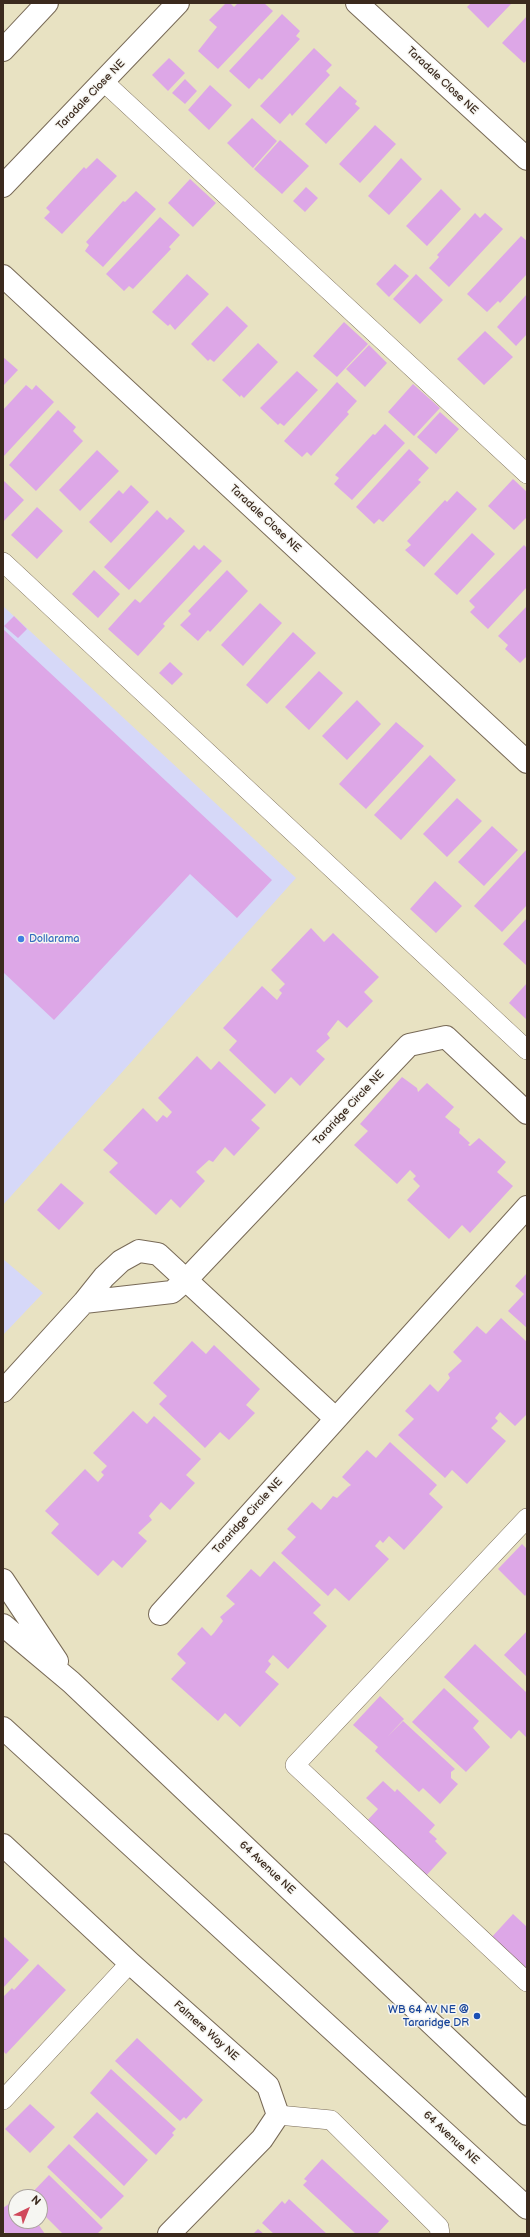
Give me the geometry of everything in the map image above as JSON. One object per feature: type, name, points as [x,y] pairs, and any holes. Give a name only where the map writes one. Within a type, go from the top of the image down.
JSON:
[{"type":"street","points":[[3,50],[47,3]]},
{"type":"street","name":"Taradale Close NE","points":[[3,186],[178,3]]},
{"type":"street","name":"Taradale Close NE","points":[[357,3],[527,159]]},
{"type":"street","name":"Taradale Close NE","points":[[3,276],[527,762]]},
{"type":"street","name":"Tararidge Circle NE","points":[[84,1302],[172,1292],[187,1279],[409,1045],[446,1037],[527,1113]]},
{"type":"street","name":"Tararidge Circle NE","points":[[160,1614],[335,1418],[527,1207]]},
{"type":"street","points":[[3,1391],[84,1302],[104,1277],[121,1261],[139,1251],[158,1254],[187,1279],[335,1418]]},
{"type":"street","points":[[3,1580],[71,1682]]},
{"type":"street","name":"64 Avenue NE","points":[[3,1625],[71,1682],[527,2114]]},
{"type":"street","name":"64 Avenue NE","points":[[3,1728],[527,2208]]},
{"type":"street","name":"Falmere Way NE","points":[[3,1845],[130,1963],[268,2086],[278,2115]]},
{"type":"street","points":[[170,2234],[262,2139],[278,2115]]},
{"type":"street","points":[[511,2193],[527,2220]]},
{"type":"lane","points":[[104,82],[527,474]]},
{"type":"lane","points":[[3,562],[527,1050]]},
{"type":"lane","points":[[527,1518],[295,1765],[527,1982]]},
{"type":"lane","points":[[3,2100],[130,1963]]},
{"type":"lane","points":[[278,2115],[331,2120],[439,2227],[440,2234]]},
{"type":"shaded area","points":[[3,606],[296,878],[3,1205]]},
{"type":"shaded area","points":[[3,1259],[43,1293],[3,1335]]},
{"type":"building","points":[[226,3],[230,3],[234,7],[238,3],[264,3],[273,11],[218,69],[198,51],[217,27],[209,20]]},
{"type":"building","points":[[471,3],[512,3],[488,28],[467,7]]},
{"type":"building","points":[[282,14],[300,31],[296,36],[300,39],[262,80],[259,78],[249,89],[229,71]]},
{"type":"building","points":[[527,16],[527,60],[524,63],[502,43]]},
{"type":"building","points":[[314,48],[332,65],[326,71],[330,75],[292,116],[290,113],[280,124],[260,106]]},
{"type":"building","points":[[169,58],[185,73],[168,91],[152,75]]},
{"type":"building","points":[[185,79],[197,91],[185,104],[172,93]]},
{"type":"building","points":[[210,85],[232,105],[209,130],[188,110]]},
{"type":"building","points":[[340,86],[357,101],[355,104],[360,108],[326,144],[305,124]]},
{"type":"building","points":[[252,118],[277,141],[253,168],[227,143]]},
{"type":"building","points":[[375,125],[396,144],[360,183],[339,164]]},
{"type":"building","points":[[280,140],[309,166],[282,194],[254,169]]},
{"type":"building","points":[[97,158],[117,176],[62,234],[44,218],[50,212],[46,208],[84,167],[86,169]]},
{"type":"building","points":[[401,158],[422,179],[389,215],[368,196]]},
{"type":"building","points":[[190,179],[216,203],[193,227],[168,203]]},
{"type":"building","points":[[306,187],[318,198],[305,212],[293,201]]},
{"type":"building","points":[[441,189],[461,209],[427,246],[406,226]]},
{"type":"building","points":[[136,191],[156,209],[103,267],[85,251],[89,245],[86,242],[123,201],[125,202]]},
{"type":"building","points":[[475,213],[480,218],[485,213],[503,229],[449,287],[429,268],[439,257],[437,255]]},
{"type":"building","points":[[160,217],[180,235],[169,247],[171,249],[133,289],[129,286],[124,291],[106,274]]},
{"type":"building","points":[[521,236],[527,241],[527,274],[500,303],[498,301],[487,312],[467,294]]},
{"type":"building","points":[[395,264],[409,276],[389,297],[376,284]]},
{"type":"building","points":[[187,274],[209,294],[175,330],[170,324],[168,326],[152,312]]},
{"type":"building","points":[[416,274],[443,300],[420,324],[393,299]]},
{"type":"building","points":[[527,294],[527,334],[516,346],[497,327]]},
{"type":"building","points":[[227,306],[248,326],[214,362],[210,359],[208,361],[191,344]]},
{"type":"building","points":[[344,322],[368,344],[337,377],[313,356]]},
{"type":"building","points":[[485,331],[513,357],[484,385],[457,359]]},
{"type":"building","points":[[258,343],[278,362],[244,398],[241,395],[240,397],[222,380]]},
{"type":"building","points":[[369,345],[387,363],[365,387],[346,369]]},
{"type":"building","points":[[3,357],[18,370],[3,386]]},
{"type":"building","points":[[297,371],[318,390],[284,426],[280,423],[278,425],[260,408]]},
{"type":"building","points":[[337,382],[357,401],[347,412],[349,414],[311,456],[307,452],[302,457],[284,441]]},
{"type":"building","points":[[413,384],[440,408],[414,436],[388,412]]},
{"type":"building","points":[[26,385],[32,390],[36,385],[54,402],[3,457],[3,410]]},
{"type":"building","points":[[58,410],[76,427],[73,431],[83,441],[36,491],[9,465]]},
{"type":"building","points":[[440,412],[459,429],[436,454],[417,437]]},
{"type":"building","points":[[385,424],[405,443],[352,500],[334,484],[339,478],[335,475],[373,434],[375,435]]},
{"type":"building","points":[[409,449],[429,468],[418,480],[421,482],[383,522],[379,519],[374,524],[356,507]]},
{"type":"building","points":[[97,450],[119,471],[80,511],[59,490]]},
{"type":"building","points":[[513,479],[527,492],[527,517],[514,530],[488,506]]},
{"type":"building","points":[[3,480],[24,500],[3,522]]},
{"type":"building","points":[[131,485],[149,502],[111,543],[89,522],[119,490],[123,494]]},
{"type":"building","points":[[457,491],[477,509],[424,567],[405,550],[411,545],[407,541],[445,500],[447,502]]},
{"type":"building","points":[[37,507],[63,531],[37,559],[11,535]]},
{"type":"building","points":[[157,510],[167,520],[170,517],[185,531],[129,590],[104,567]]},
{"type":"building","points":[[472,533],[495,554],[457,595],[434,574]]},
{"type":"building","points":[[194,545],[199,550],[204,545],[222,561],[163,624],[165,626],[138,656],[108,629],[135,599],[140,603]]},
{"type":"building","points":[[524,545],[527,548],[527,587],[488,629],[470,612],[475,607],[469,601]]},
{"type":"building","points":[[94,570],[120,594],[98,618],[72,594]]},
{"type":"building","points":[[227,570],[248,591],[210,632],[208,630],[198,641],[180,625],[191,614],[188,611]]},
{"type":"building","points":[[260,603],[282,623],[243,666],[221,645]]},
{"type":"building","points":[[527,606],[527,656],[520,663],[505,649],[508,645],[498,636]]},
{"type":"building","points":[[14,616],[27,629],[18,638],[4,626]]},
{"type":"building","points":[[3,629],[272,880],[237,918],[190,874],[54,1020],[3,972]]},
{"type":"building","points":[[293,632],[316,653],[267,704],[246,685]]},
{"type":"building","points":[[170,662],[183,674],[172,685],[159,673]]},
{"type":"building","points":[[319,671],[343,693],[309,730],[285,707]]},
{"type":"building","points":[[357,700],[381,724],[347,760],[322,736]]},
{"type":"building","points":[[396,722],[424,746],[366,809],[339,784]]},
{"type":"building","points":[[430,755],[456,780],[401,840],[374,815]]},
{"type":"building","points":[[457,798],[482,821],[447,857],[423,834]]},
{"type":"building","points":[[492,826],[518,850],[484,886],[458,862]]},
{"type":"building","points":[[527,849],[527,905],[502,932],[474,906]]},
{"type":"building","points":[[435,881],[462,906],[436,933],[410,909]]},
{"type":"building","points":[[527,918],[527,966],[503,944]]},
{"type":"building","points":[[311,928],[324,942],[333,933],[379,977],[364,992],[373,1001],[347,1028],[338,1020],[327,1034],[330,1038],[316,1051],[325,1059],[300,1086],[291,1077],[275,1094],[229,1050],[237,1041],[223,1028],[262,986],[277,1000],[282,993],[279,990],[285,984],[271,970]]},
{"type":"building","points":[[527,983],[527,1020],[509,1003]]},
{"type":"building","points":[[197,1056],[211,1070],[219,1061],[266,1105],[251,1120],[260,1128],[234,1156],[225,1147],[213,1162],[209,1160],[196,1172],[205,1181],[180,1208],[171,1199],[156,1215],[109,1172],[118,1163],[103,1150],[143,1108],[157,1122],[163,1115],[167,1118],[172,1112],[158,1098]]},
{"type":"building","points":[[402,1077],[417,1088],[418,1092],[427,1083],[454,1107],[445,1117],[460,1129],[459,1133],[470,1143],[468,1145],[470,1146],[479,1138],[506,1162],[497,1172],[513,1186],[470,1233],[462,1225],[449,1239],[407,1200],[420,1186],[413,1179],[416,1176],[410,1170],[397,1184],[354,1145],[368,1131],[360,1124]]},
{"type":"building","points":[[61,1183],[84,1203],[59,1230],[37,1210]]},
{"type":"building","points":[[527,1273],[527,1328],[508,1311],[524,1294],[515,1286]]},
{"type":"building","points":[[501,1318],[527,1342],[527,1414],[515,1426],[500,1412],[495,1418],[498,1421],[491,1428],[506,1441],[467,1484],[452,1470],[445,1478],[398,1435],[414,1419],[405,1411],[430,1384],[438,1392],[450,1378],[448,1374],[462,1361],[453,1352],[477,1326],[486,1334]]},
{"type":"building","points":[[192,1341],[206,1354],[214,1345],[260,1389],[246,1405],[255,1413],[229,1440],[220,1432],[205,1448],[159,1404],[167,1396],[153,1383]]},
{"type":"building","points":[[133,1411],[147,1424],[154,1416],[201,1459],[186,1475],[195,1483],[170,1510],[161,1502],[149,1516],[152,1520],[138,1533],[147,1541],[122,1568],[113,1560],[98,1576],[51,1533],[59,1524],[45,1511],[85,1469],[98,1482],[104,1475],[101,1472],[107,1466],[93,1453]]},
{"type":"building","points":[[390,1442],[437,1485],[429,1494],[443,1507],[404,1550],[389,1536],[383,1543],[380,1540],[375,1546],[389,1559],[349,1601],[335,1588],[328,1596],[281,1553],[296,1537],[287,1529],[312,1502],[321,1510],[333,1496],[337,1498],[351,1485],[342,1477],[367,1450],[376,1458]]},
{"type":"building","points":[[522,1544],[527,1549],[527,1593],[525,1596],[498,1569]]},
{"type":"building","points":[[274,1561],[321,1605],[313,1613],[327,1626],[288,1669],[273,1655],[268,1661],[271,1664],[265,1672],[279,1684],[240,1727],[225,1713],[218,1721],[171,1679],[186,1663],[177,1654],[202,1627],[211,1636],[223,1621],[220,1617],[235,1604],[226,1596],[251,1569],[260,1577]]},
{"type":"building","points":[[527,1631],[527,1677],[504,1655]]},
{"type":"building","points":[[475,1644],[527,1693],[526,1737],[519,1730],[511,1739],[444,1677]]},
{"type":"building","points":[[444,1688],[479,1721],[473,1728],[490,1747],[466,1772],[412,1722]]},
{"type":"building","points":[[380,1696],[404,1719],[388,1736],[403,1721],[455,1769],[451,1772],[451,1778],[458,1784],[440,1804],[423,1788],[419,1792],[375,1751],[378,1747],[353,1725]]},
{"type":"building","points":[[383,1781],[395,1792],[397,1789],[435,1825],[429,1832],[437,1839],[435,1841],[447,1853],[424,1878],[365,1823],[378,1809],[366,1798]]},
{"type":"building","points":[[513,1914],[526,1926],[527,1925],[527,1973],[490,1939]]},
{"type":"building","points":[[3,1936],[29,1960],[3,1988]]},
{"type":"building","points":[[38,1964],[66,1990],[6,2054],[3,2051],[3,1997],[12,1988],[14,1990]]},
{"type":"building","points":[[137,2038],[203,2100],[186,2119],[184,2117],[180,2121],[115,2061]]},
{"type":"building","points":[[111,2069],[176,2129],[172,2133],[174,2135],[156,2155],[90,2093]]},
{"type":"building","points":[[30,2104],[55,2127],[30,2153],[5,2129]]},
{"type":"building","points":[[97,2112],[148,2160],[124,2186],[73,2137]]},
{"type":"building","points":[[69,2144],[124,2196],[101,2219],[47,2167]]},
{"type":"building","points":[[322,2159],[389,2221],[377,2234],[356,2234],[303,2185],[307,2181],[304,2179]]},
{"type":"building","points":[[49,2175],[103,2228],[97,2234],[63,2234],[48,2219],[48,2189],[36,2189]]},
{"type":"building","points":[[289,2199],[327,2234],[274,2234],[262,2223],[282,2201],[285,2204]]},
{"type":"building","points":[[8,2205],[8,2229],[42,2229],[45,2234],[6,2234],[3,2230],[3,2208]]},
{"type":"building","points":[[258,2229],[264,2234],[253,2234]]},
{"type":"place","name":"Dollarama","points":[[21,939]]},
{"type":"place","name":"WB 64 AV NE @ Tararidge DR","points":[[477,2016]]}]
